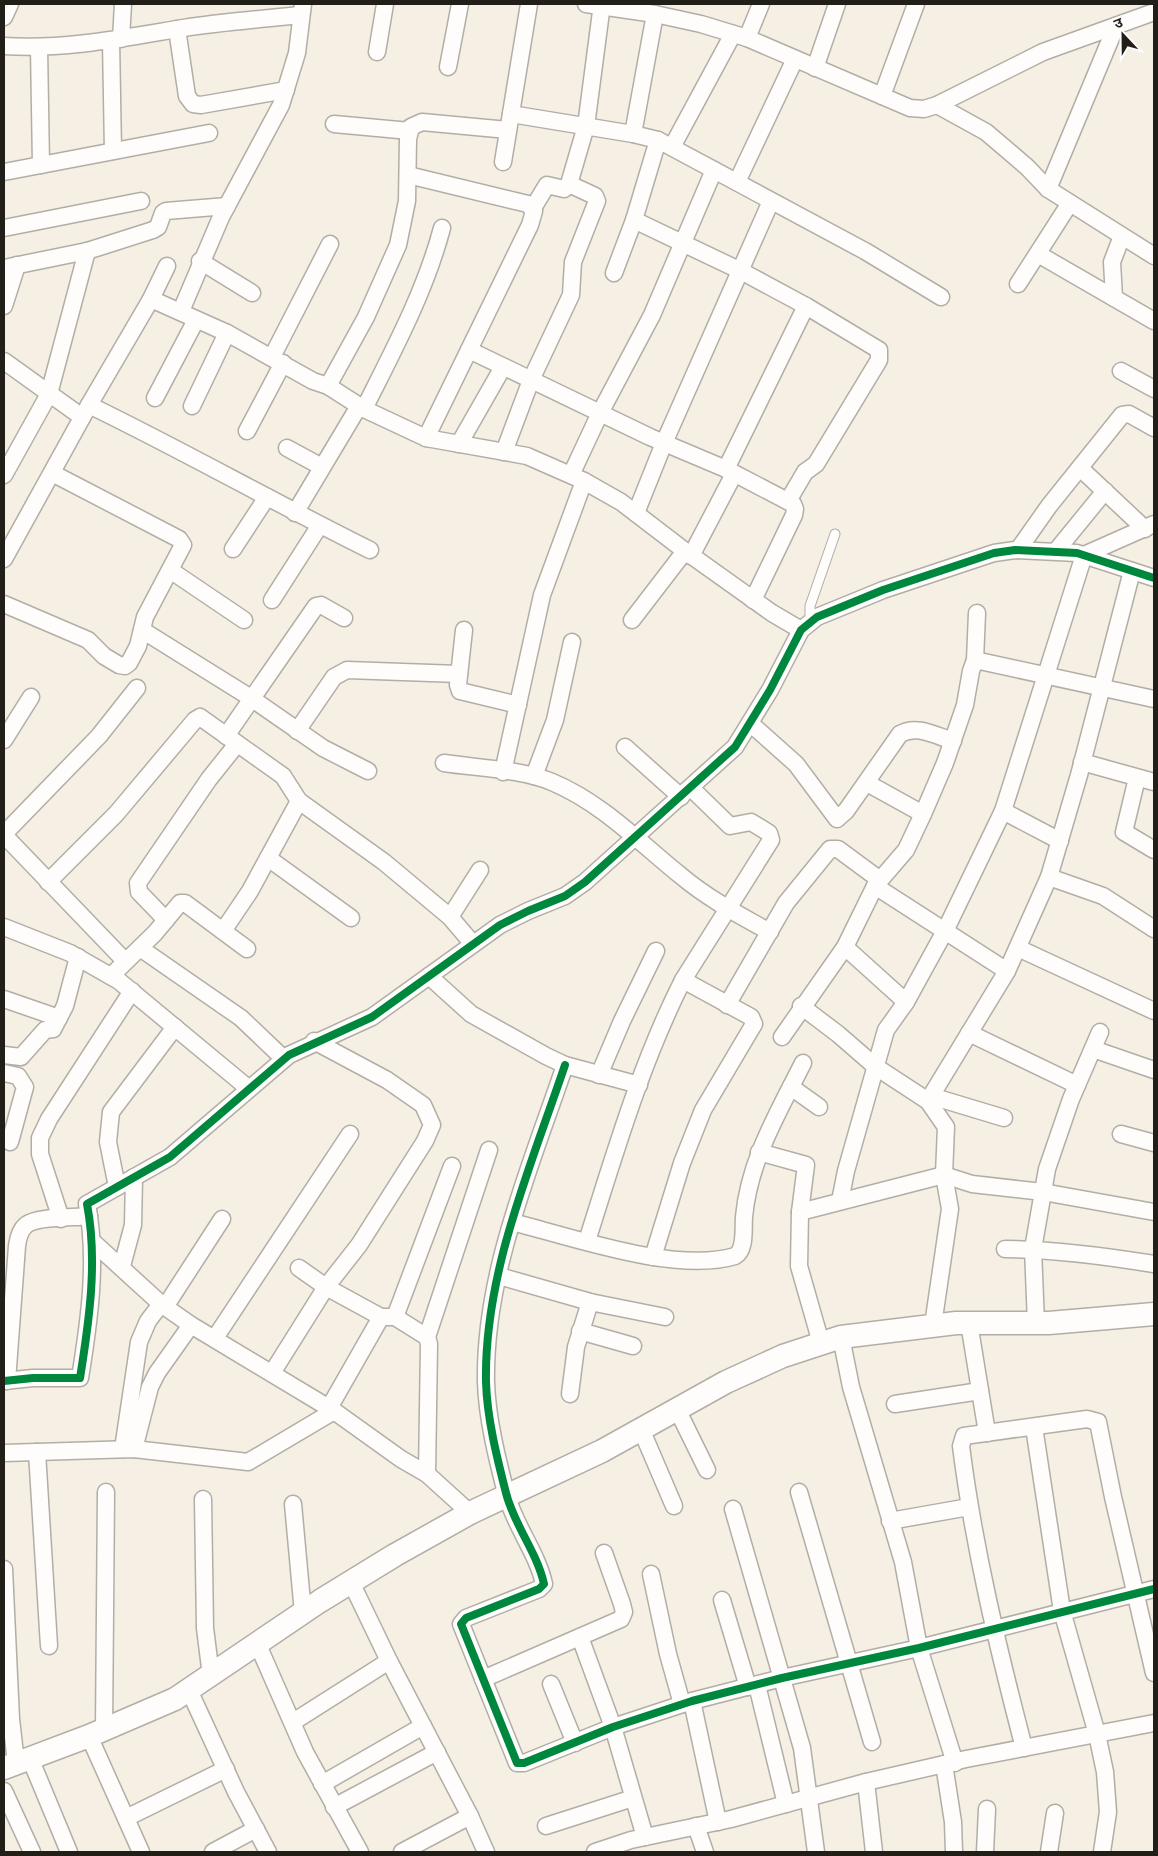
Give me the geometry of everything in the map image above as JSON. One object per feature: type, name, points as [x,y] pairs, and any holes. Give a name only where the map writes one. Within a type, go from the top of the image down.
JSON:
[{"type":"street","points":[[4,17],[10,4]]},
{"type":"street","points":[[113,151],[116,40],[123,4]]},
{"type":"street","points":[[377,52],[385,4]]},
{"type":"street","points":[[448,67],[460,4]]},
{"type":"street","points":[[503,162],[529,4]]},
{"type":"street","points":[[614,273],[665,144],[761,4]]},
{"type":"street","points":[[815,68],[837,4]]},
{"type":"street","points":[[882,96],[916,4]]},
{"type":"street","points":[[1149,4],[1154,6]]},
{"type":"street","points":[[426,438],[530,225],[534,214],[533,208],[547,185],[564,189],[569,184],[586,126],[597,5],[655,14],[673,11],[740,36],[910,108],[924,109],[937,106],[1018,62],[1154,12]]},
{"type":"street","points":[[4,46],[39,48],[116,40],[302,10],[297,53],[286,90],[270,128],[226,206],[200,261],[181,312]]},
{"type":"street","points":[[633,134],[655,14]]},
{"type":"street","points":[[1048,189],[1116,26]]},
{"type":"street","points":[[177,29],[187,96],[192,104],[286,90]]},
{"type":"street","points":[[39,48],[41,165]]},
{"type":"street","points":[[737,182],[795,59]]},
{"type":"street","points":[[937,106],[986,132],[1027,167],[1048,189],[1154,256]]},
{"type":"street","points":[[511,114],[633,134],[665,144],[865,251],[941,297]]},
{"type":"street","points":[[328,386],[366,318],[395,252],[407,201],[410,131],[414,124],[422,122],[508,130]]},
{"type":"street","points":[[334,124],[410,131]]},
{"type":"street","points":[[4,172],[209,133]]},
{"type":"street","points":[[1027,167],[1060,162]]},
{"type":"street","points":[[503,772],[542,595],[600,413],[652,315],[714,170]]},
{"type":"street","points":[[408,175],[528,204],[533,208]]},
{"type":"street","points":[[504,452],[531,380],[571,295],[572,262],[597,201],[594,195],[569,184]]},
{"type":"street","points":[[4,228],[141,201]]},
{"type":"street","points":[[636,513],[664,443],[771,201]]},
{"type":"street","points":[[1018,284],[1070,204]]},
{"type":"street","points":[[4,306],[10,266],[87,250],[156,229],[163,212],[166,211],[226,206]]},
{"type":"street","points":[[634,220],[741,271],[806,306],[877,348],[880,357],[816,464],[805,472],[788,501]]},
{"type":"street","points":[[295,513],[322,467],[361,408],[412,309],[434,258],[442,228]]},
{"type":"street","points":[[1114,298],[1112,262],[1122,236]]},
{"type":"street","points":[[247,432],[330,244]]},
{"type":"street","points":[[4,475],[49,394],[87,250]]},
{"type":"street","points":[[1038,254],[1154,322]]},
{"type":"street","points":[[200,261],[252,293]]},
{"type":"street","points":[[4,559],[85,411],[151,299],[167,266]]},
{"type":"street","points":[[151,299],[227,333],[313,381],[328,386],[361,408],[426,438],[527,456],[578,478],[621,502],[753,600],[805,626]]},
{"type":"street","points":[[632,620],[688,553],[730,471],[806,306]]},
{"type":"street","points":[[154,398],[196,320]]},
{"type":"street","points":[[192,406],[227,333]]},
{"type":"street","points":[[469,350],[664,443],[730,471],[795,506],[794,515],[753,600]]},
{"type":"street","points":[[4,361],[49,394],[85,411],[163,441],[267,496],[295,513],[370,550]]},
{"type":"street","points":[[459,444],[503,367]]},
{"type":"street","points":[[1121,371],[1154,389]]},
{"type":"street","points":[[1018,550],[1080,468],[1124,414],[1129,414],[1154,428]]},
{"type":"street","points":[[287,448],[322,467]]},
{"type":"street","points":[[840,1200],[846,1171],[886,1030],[906,1002],[945,931],[1003,811],[1084,555],[1149,526],[1105,491],[1080,468]]},
{"type":"street","points":[[4,604],[88,640],[104,656],[122,666],[129,663],[138,646],[145,617],[183,545],[179,539],[52,473]]},
{"type":"street","points":[[1056,551],[1105,491]]},
{"type":"street","points":[[233,549],[267,496]]},
{"type":"street","points":[[272,600],[320,525]]},
{"type":"street","points":[[90,1216],[30,1222],[23,1228],[18,1237],[6,1381],[33,1378],[80,1378],[86,1339],[93,1242],[90,1216],[87,1204],[170,1157],[284,1059],[314,1042],[372,1016],[500,925],[566,896],[686,793],[735,747],[770,690],[805,626],[817,616],[892,587],[994,552],[1018,550],[1056,551],[1084,555],[1154,578]]},
{"type":"street","points":[[170,570],[244,620]]},
{"type":"street","points":[[929,1098],[1008,971],[1049,877],[1103,687],[1132,571]]},
{"type":"street","points":[[166,920],[139,892],[138,883],[209,779],[231,740],[251,698],[316,606],[321,605],[344,618]]},
{"type":"street","points":[[782,1037],[801,1006],[845,947],[878,883],[906,850],[924,814],[953,741],[975,660],[977,613]]},
{"type":"street","points":[[142,630],[251,698],[296,731],[342,759],[368,770]]},
{"type":"street","points":[[464,630],[458,685],[461,693],[518,705]]},
{"type":"street","points":[[534,776],[555,720],[572,642]]},
{"type":"street","points":[[975,660],[1154,699]]},
{"type":"street","points":[[296,731],[334,677],[347,670],[459,674]]},
{"type":"street","points":[[125,961],[4,835],[99,736],[137,688]]},
{"type":"street","points":[[4,740],[31,696]]},
{"type":"street","points":[[48,882],[116,814],[195,720],[203,717],[231,740],[283,776],[299,801],[384,862],[450,917],[473,944]]},
{"type":"street","points":[[750,723],[796,764],[835,819],[841,818],[867,783],[895,739],[906,731],[920,730],[953,741]]},
{"type":"street","points":[[588,1241],[639,1086],[671,1004],[683,980],[771,838],[768,833],[752,822],[730,826],[625,747]]},
{"type":"street","points":[[1082,762],[1154,782]]},
{"type":"street","points":[[444,763],[534,776],[551,781],[586,800],[636,837],[681,876],[727,908],[770,932]]},
{"type":"street","points":[[1137,778],[1124,832],[1154,850]]},
{"type":"street","points":[[867,783],[924,814]]},
{"type":"street","points":[[223,931],[242,905],[299,801]]},
{"type":"street","points":[[1003,811],[1060,840]]},
{"type":"street","points":[[727,1005],[786,903],[832,848],[838,849],[878,883],[945,931],[1008,971]]},
{"type":"street","points":[[268,858],[351,918]]},
{"type":"street","points":[[450,917],[480,870]]},
{"type":"street","points":[[1049,877],[1103,896],[1154,929]]},
{"type":"street","points":[[111,976],[140,948],[178,904],[183,902],[248,949]]},
{"type":"street","points":[[4,927],[78,957],[111,976],[132,991],[248,1088]]},
{"type":"street","points":[[845,947],[906,1002]]},
{"type":"street","points":[[140,948],[241,1018],[284,1059]]},
{"type":"street","points":[[1018,948],[1154,1011]]},
{"type":"street","points":[[599,1074],[656,951]]},
{"type":"street","points":[[4,1055],[16,1058],[23,1055],[45,1030],[53,1029],[68,996],[78,957]]},
{"type":"street","points":[[429,976],[470,1014],[565,1065],[639,1086]]},
{"type":"street","points":[[653,1257],[682,1163],[703,1110],[717,1083],[754,1024],[751,1017],[683,980]]},
{"type":"street","points":[[61,1219],[40,1154],[40,1138],[49,1119],[132,991]]},
{"type":"street","points":[[4,999],[59,1018]]},
{"type":"street","points":[[801,1006],[838,1034],[876,1067],[929,1098],[1004,1118]]},
{"type":"street","points":[[117,1187],[108,1142],[111,1112],[175,1027]]},
{"type":"street","points":[[1036,1323],[1034,1249],[1047,1170],[1077,1085],[1100,1032]]},
{"type":"street","points":[[970,1033],[1077,1085]]},
{"type":"street","points":[[272,1373],[326,1287],[359,1245],[425,1141],[432,1125],[424,1105],[386,1080],[314,1042]]},
{"type":"street","points":[[1092,1049],[1154,1070]]},
{"type":"street","points":[[512,1222],[653,1257],[674,1260],[702,1261],[729,1258],[738,1254],[742,1248],[749,1180],[759,1152],[803,1063]]},
{"type":"street","points":[[565,1065],[512,1222],[499,1276],[486,1357],[486,1384],[506,1495],[544,1584],[539,1589],[462,1621],[517,1763],[524,1763],[613,1727],[687,1702],[782,1678],[919,1648],[1154,1589]]},
{"type":"street","points":[[4,1073],[18,1076],[25,1087],[7,1143],[40,1138]]},
{"type":"street","points":[[791,1087],[819,1107]]},
{"type":"street","points":[[929,1098],[946,1127],[944,1176],[950,1208],[933,1326]]},
{"type":"street","points":[[215,1338],[350,1134]]},
{"type":"street","points":[[1121,1134],[1154,1143]]},
{"type":"street","points":[[427,1474],[427,1337],[489,1150]]},
{"type":"street","points":[[759,1152],[806,1165],[800,1212],[799,1266],[851,1386],[903,1562],[919,1648],[950,1763],[948,1806],[953,1822],[954,1852]]},
{"type":"street","points":[[4,1453],[128,1449],[248,1462],[332,1410],[388,1317],[452,1166]]},
{"type":"street","points":[[800,1212],[840,1200],[944,1176],[972,1184],[1043,1192],[1154,1212]]},
{"type":"street","points":[[122,1266],[134,1218],[134,1177]]},
{"type":"street","points":[[128,1449],[138,1342],[148,1321],[163,1305],[222,1219]]},
{"type":"street","points":[[93,1242],[122,1266],[163,1305],[191,1325],[332,1410],[401,1459],[427,1474],[470,1513]]},
{"type":"street","points":[[1005,1249],[1034,1249],[1103,1256],[1154,1264]]},
{"type":"street","points":[[299,1268],[326,1287],[427,1337]]},
{"type":"street","points":[[499,1276],[590,1302],[665,1317]]},
{"type":"street","points":[[570,1394],[574,1358],[580,1331],[590,1302]]},
{"type":"street","points":[[17,1763],[97,1733],[175,1699],[351,1582],[470,1513],[602,1451],[726,1382],[783,1356],[831,1340],[933,1326],[969,1323],[1036,1323],[1154,1314]]},
{"type":"street","points":[[969,1323],[987,1432]]},
{"type":"street","points":[[128,1449],[150,1387],[191,1325]]},
{"type":"street","points":[[580,1331],[633,1346]]},
{"type":"street","points":[[895,1404],[980,1391]]},
{"type":"street","points":[[677,1409],[707,1470]]},
{"type":"street","points":[[1024,1748],[993,1629],[969,1507],[962,1440],[967,1435],[1087,1419],[1098,1422],[1154,1673]]},
{"type":"street","points":[[1034,1427],[1062,1611],[1097,1734],[1108,1795],[1107,1830],[1102,1852]]},
{"type":"street","points":[[641,1429],[674,1506]]},
{"type":"street","points":[[37,1452],[49,1646]]},
{"type":"street","points":[[106,1492],[97,1733],[126,1818],[141,1852]]},
{"type":"street","points":[[799,1492],[872,1742]]},
{"type":"street","points":[[203,1499],[203,1589],[211,1676]]},
{"type":"street","points":[[293,1504],[303,1613]]},
{"type":"street","points":[[890,1521],[969,1507]]},
{"type":"street","points":[[733,1509],[802,1748],[816,1852]]},
{"type":"street","points":[[483,1679],[617,1621],[623,1615],[622,1604],[604,1554]]},
{"type":"street","points":[[4,1569],[11,1719],[17,1763],[69,1852]]},
{"type":"street","points":[[651,1574],[668,1654],[687,1702],[718,1822]]},
{"type":"street","points":[[351,1582],[470,1816],[486,1852]]},
{"type":"street","points":[[722,1600],[753,1686],[786,1804]]},
{"type":"street","points":[[580,1637],[613,1727],[645,1837]]},
{"type":"street","points":[[258,1645],[305,1752],[360,1852]]},
{"type":"street","points":[[293,1722],[389,1660]]},
{"type":"street","points":[[551,1684],[575,1743]]},
{"type":"street","points":[[189,1690],[268,1852]]},
{"type":"street","points":[[596,1852],[616,1849],[645,1837],[718,1822],[866,1782],[950,1763],[1154,1723]]},
{"type":"street","points":[[322,1784],[423,1726]]},
{"type":"street","points":[[334,1807],[437,1752]]},
{"type":"street","points":[[126,1818],[226,1769]]},
{"type":"street","points":[[866,1782],[874,1852]]},
{"type":"street","points":[[4,1791],[32,1852]]},
{"type":"street","points":[[546,1826],[633,1798]]},
{"type":"street","points":[[985,1852],[987,1809]]},
{"type":"street","points":[[1049,1852],[1055,1813]]},
{"type":"street","points":[[402,1852],[470,1816]]},
{"type":"street","points":[[696,1826],[705,1852]]},
{"type":"street","points":[[213,1852],[256,1829]]},
{"type":"lane","points":[[805,626],[835,534]]},
{"type":"cycle path","points":[[4,1381],[33,1378],[80,1378],[89,1313],[92,1269],[92,1247],[87,1204],[170,1157],[289,1055],[372,1017],[500,925],[565,896],[585,882],[735,747],[770,690],[801,630],[817,617],[883,590],[994,553],[1015,550],[1077,553],[1154,578]]},
{"type":"cycle path","points":[[565,1065],[512,1220],[501,1260],[487,1341],[487,1396],[490,1424],[499,1466],[514,1516],[541,1572],[544,1584],[539,1589],[466,1618],[461,1624],[517,1763],[524,1763],[613,1727],[692,1701],[782,1678],[919,1648],[1154,1589]]}]
